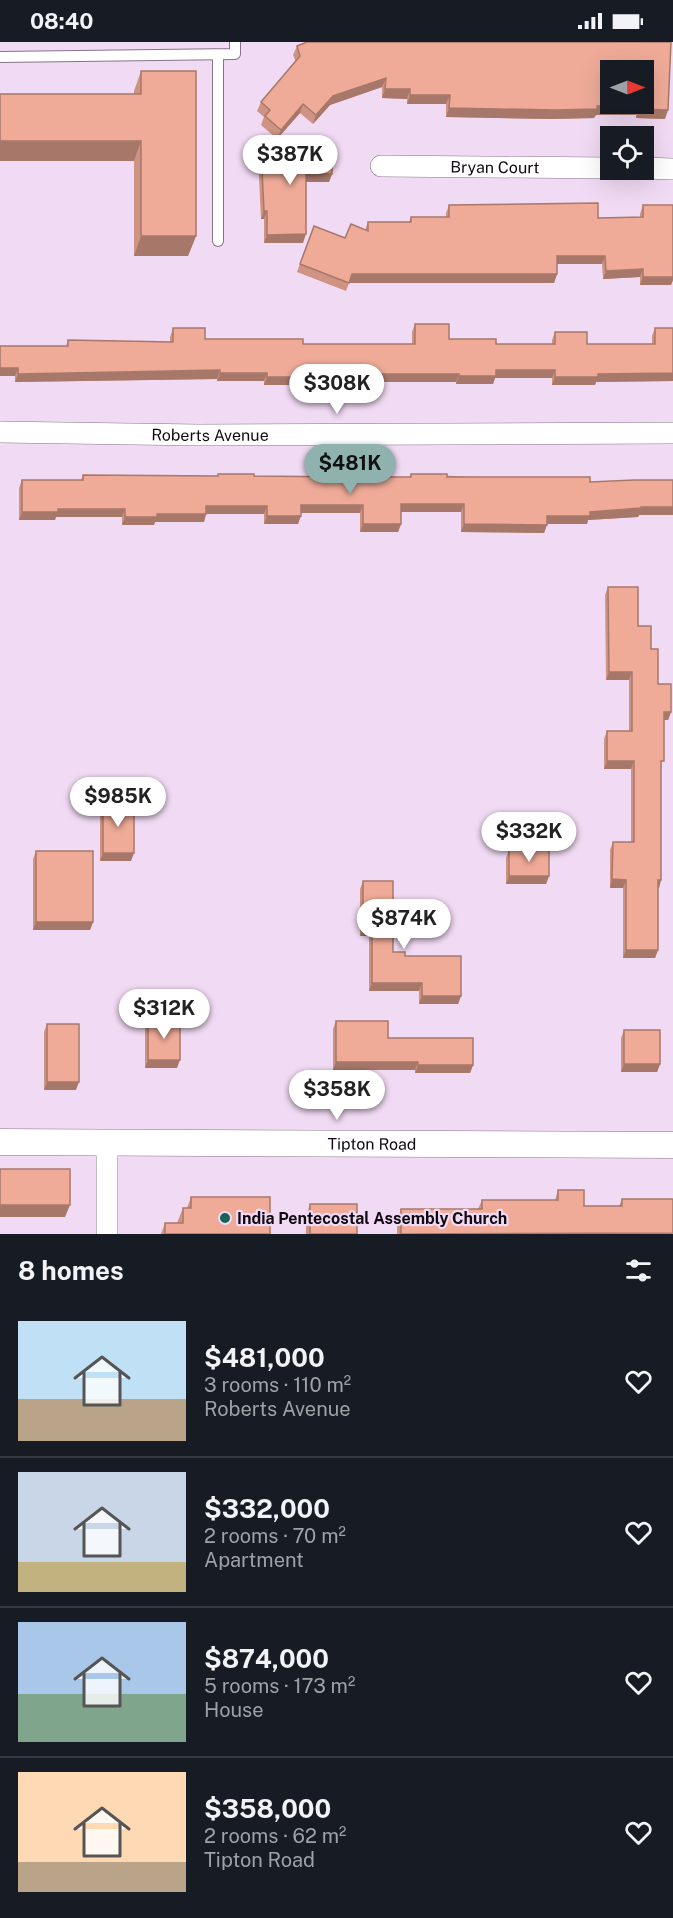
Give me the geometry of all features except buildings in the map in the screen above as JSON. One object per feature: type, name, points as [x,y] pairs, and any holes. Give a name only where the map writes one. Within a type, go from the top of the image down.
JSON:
[{"type":"street","name":"Bryan Court","points":[[381,166],[600,168]]},
{"type":"street","points":[[654,168],[673,169]]},
{"type":"street","name":"Roberts Avenue","points":[[0,432],[198,435],[673,433]]},
{"type":"street","name":"Tipton Road","points":[[0,1142],[673,1144]]},
{"type":"street","points":[[107,1142],[107,1234]]},
{"type":"lane","points":[[0,57],[235,54],[235,42]]},
{"type":"lane","points":[[218,55],[218,241]]},
{"type":"place","name":"India Pentecostal Assembly Church","points":[[225,1218]]}]
